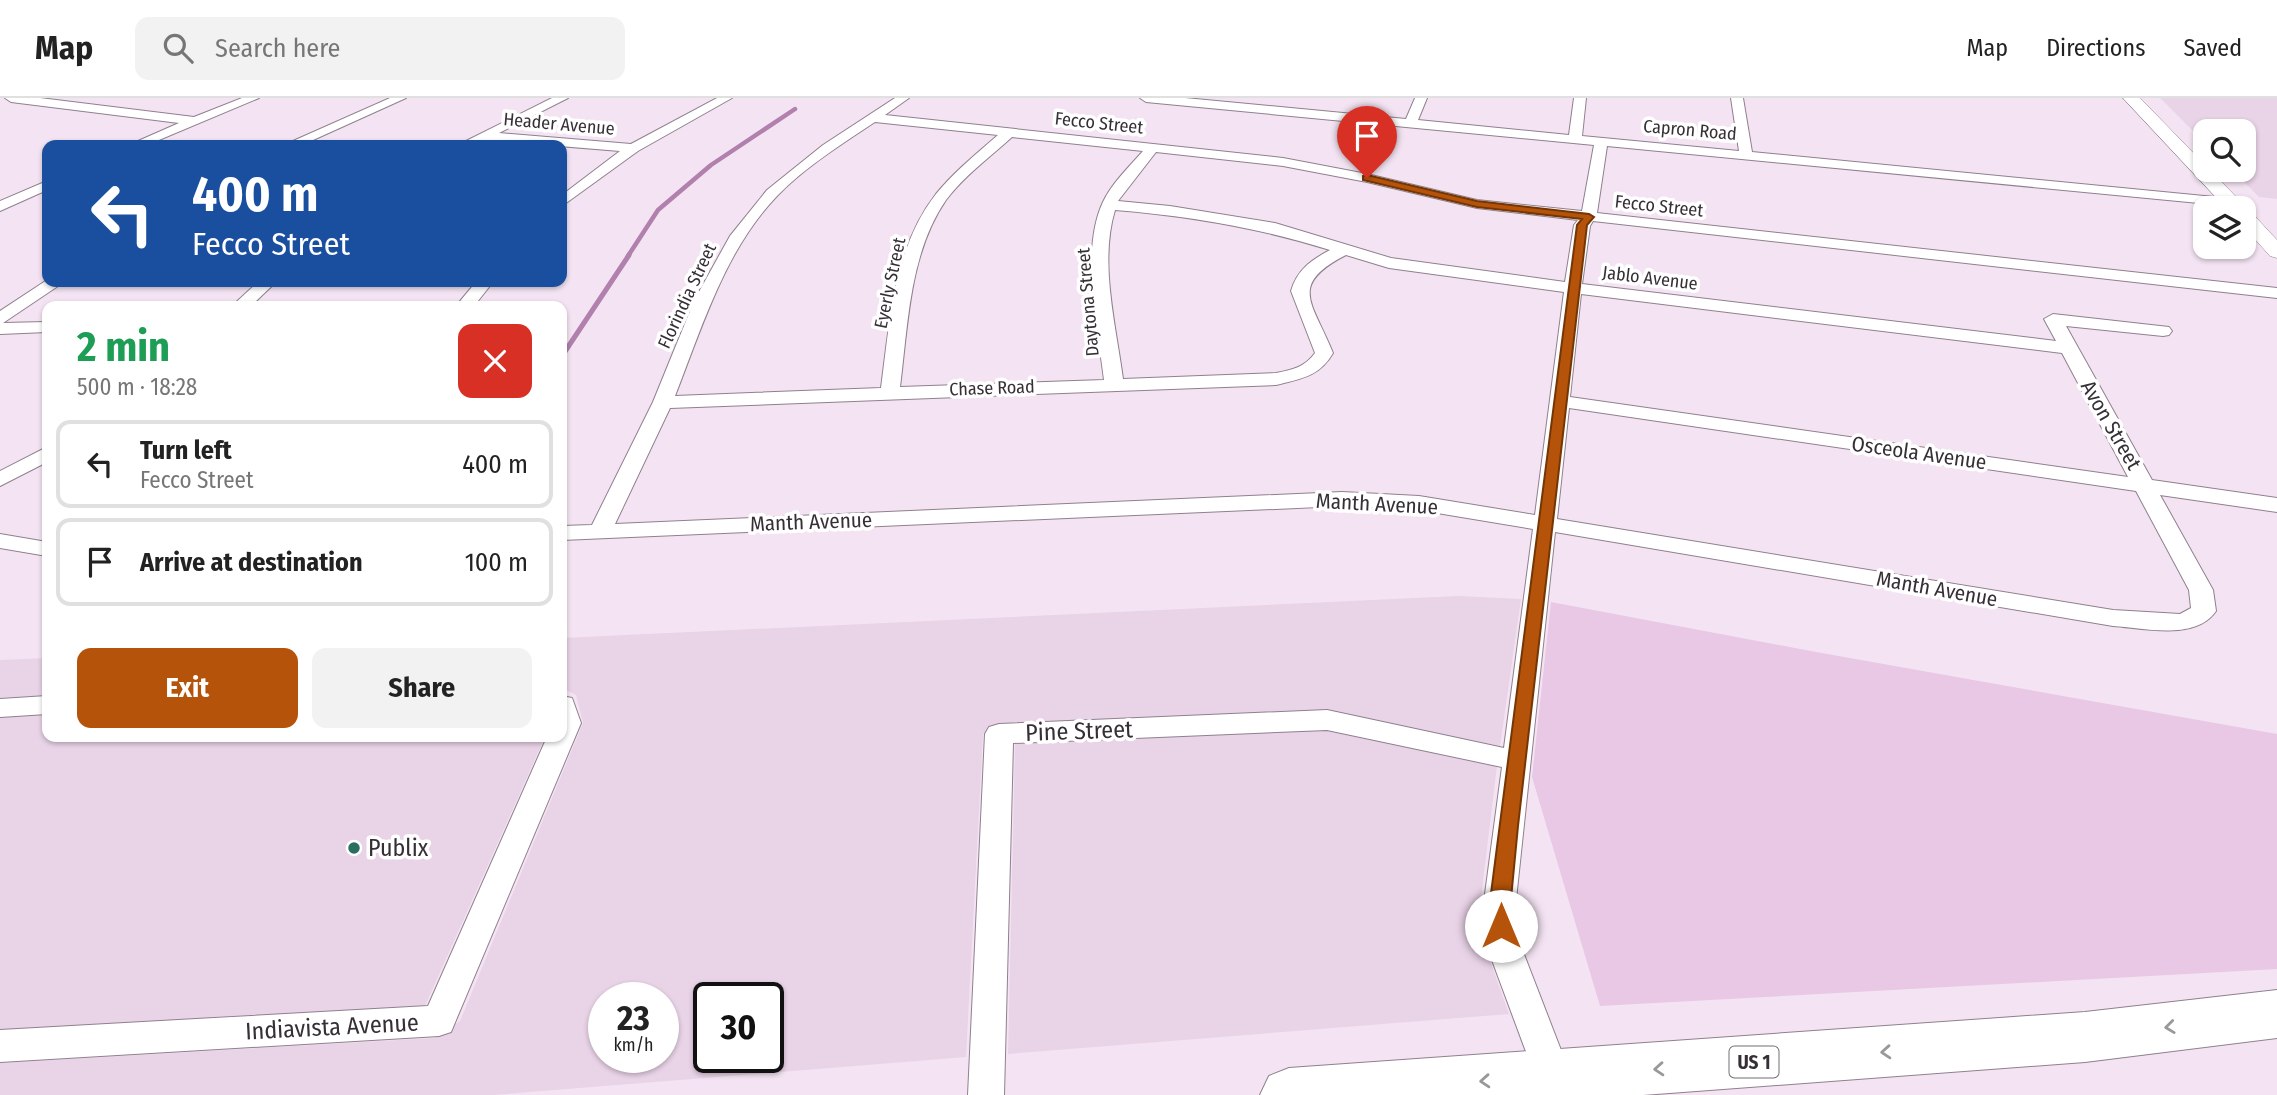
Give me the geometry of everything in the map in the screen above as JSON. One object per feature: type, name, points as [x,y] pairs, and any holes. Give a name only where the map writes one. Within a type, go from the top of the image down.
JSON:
[{"type":"main road","name":"US 1","points":[[1289,1095],[2085,1037],[2277,1014]]},
{"type":"street","points":[[10,98],[193,121]]},
{"type":"street","points":[[148,140],[253,98]]},
{"type":"street","points":[[303,140],[400,98]]},
{"type":"street","points":[[474,140],[562,98]]},
{"type":"street","points":[[567,198],[633,148],[726,98]]},
{"type":"street","name":"Florindia Street","points":[[600,531],[663,402],[704,299],[736,239],[772,192],[828,148],[903,98]]},
{"type":"street","name":"Capron Road","points":[[1146,98],[1746,155],[2193,204]]},
{"type":"street","points":[[1410,124],[1421,98]]},
{"type":"street","points":[[1575,139],[1580,98]]},
{"type":"street","points":[[1737,98],[1746,155]]},
{"type":"street","points":[[2131,98],[2224,196]]},
{"type":"street","name":"Fecco Street","points":[[873,118],[1283,162],[1367,178],[1477,204],[2277,293]]},
{"type":"street","name":"Eyerly Street","points":[[890,392],[907,285],[919,234],[939,200],[967,169],[1010,133]]},
{"type":"street","name":"Header Avenue","points":[[482,136],[532,140]]},
{"type":"street","points":[[1553,1076],[1503,944],[1499,909],[1573,288],[1582,225],[1589,217],[1601,141]]},
{"type":"street","name":"Header Avenue","points":[[567,143],[633,148]]},
{"type":"street","name":"Daytona Street","points":[[1114,384],[1102,273],[1102,233],[1109,205],[1125,179],[1153,148]]},
{"type":"street","points":[[0,207],[42,187]]},
{"type":"street","name":"Jablo Avenue","points":[[1109,205],[1170,210],[1275,228],[1389,263],[2067,348]]},
{"type":"street","points":[[2256,230],[2277,252]]},
{"type":"street","name":"Chase Road","points":[[663,402],[1276,379],[1303,373],[1318,365],[1324,353],[1299,291],[1303,277],[1321,261],[1343,250]]},
{"type":"street","points":[[0,319],[48,287]]},
{"type":"street","points":[[247,301],[262,287]]},
{"type":"street","points":[[469,301],[481,287]]},
{"type":"street","name":"Avon Street","points":[[2163,331],[2053,319],[2201,590],[2204,611],[2184,622]]},
{"type":"street","points":[[0,329],[42,327]]},
{"type":"street","name":"Osceola Avenue","points":[[1560,401],[2277,505]]},
{"type":"street","points":[[0,480],[42,456]]},
{"type":"street","name":"Manth Avenue","points":[[567,533],[1342,499],[1419,503],[2113,618],[2184,622]]},
{"type":"street","points":[[0,541],[42,548]]},
{"type":"street","points":[[0,708],[42,705]]},
{"type":"street","name":"Pine Street","points":[[986,1095],[999,734],[1327,720],[1515,760]]},
{"type":"street","name":"Indiavista Avenue","points":[[0,1046],[439,1021],[558,742]]},
{"type":"shaded area","points":[[2160,98],[2277,98],[2277,199],[2259,197],[2244,182],[2256,182],[2256,119],[2193,119],[2193,131]]},
{"type":"shaded area","points":[[1458,596],[1521,599],[1500,746],[1322,710],[999,724],[983,734],[966,1057],[784,1072],[784,982],[693,982],[693,1073],[767,1073],[493,1095],[0,1095],[0,1063],[434,1038],[460,1021],[583,723],[576,695],[567,690],[567,638]]},
{"type":"shaded area","points":[[1551,602],[2277,734],[2277,969],[1600,1006],[1532,777]]},
{"type":"shaded area","points":[[42,658],[42,696],[0,698],[0,660]]},
{"type":"shaded area","points":[[42,714],[42,742],[543,742],[425,1006],[0,1031],[0,717]]},
{"type":"shaded area","points":[[1327,730],[1497,766],[1480,906],[1484,944],[1509,1014],[1008,1054],[1015,744]]},
{"type":"waterway","points":[[628,256],[658,210],[711,165],[795,109]]},
{"type":"waterway","points":[[567,348],[629,255]]},
{"type":"place","name":"Publix","points":[[354,848]]},
{"type":"route","points":[[1367,178],[1477,204],[1589,217],[1582,225],[1573,288],[1515,760],[1499,909],[1501,926]]}]
